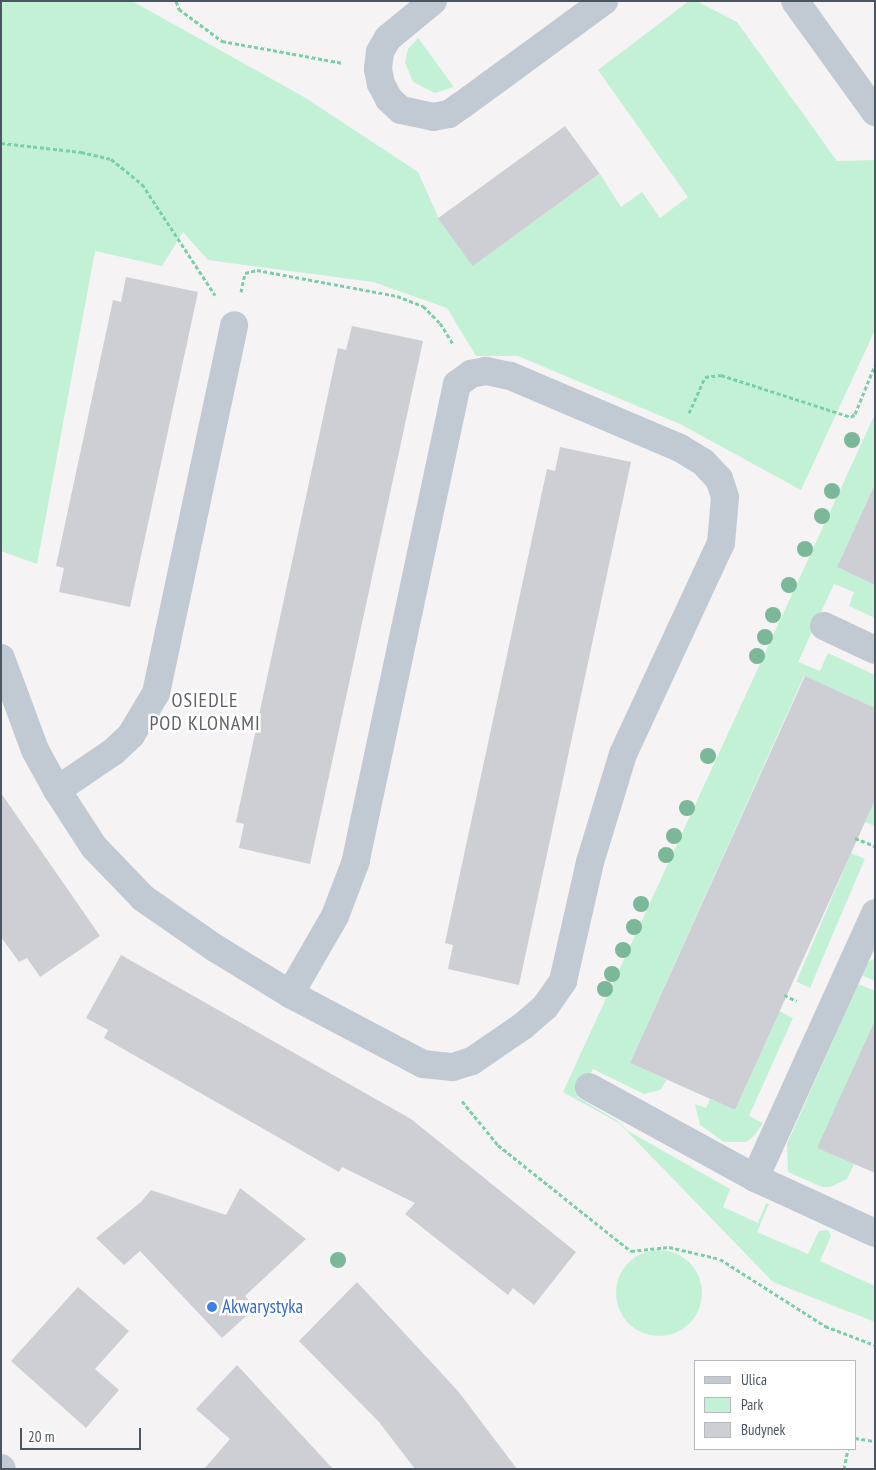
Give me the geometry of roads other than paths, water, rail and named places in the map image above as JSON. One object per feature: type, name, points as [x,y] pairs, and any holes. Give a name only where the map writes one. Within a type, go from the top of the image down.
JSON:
[{"type":"street","points":[[433,1],[388,38],[380,52],[378,69],[381,84],[389,99],[401,110],[433,117],[449,114],[604,1]]},
{"type":"street","points":[[795,1],[875,112]]},
{"type":"street","points":[[57,790],[113,752],[131,735],[156,693],[234,325]]},
{"type":"street","points":[[1,658],[31,742],[57,790],[94,847],[143,898],[214,948],[290,994],[408,1057],[435,1067],[453,1067],[472,1061],[545,1007],[563,980],[590,862],[618,771],[722,543],[725,497],[719,479],[703,462],[680,448],[510,376],[486,371],[471,374],[457,384],[452,398],[356,861],[335,916],[290,994]]},
{"type":"street","points":[[824,626],[875,650]]},
{"type":"street","points":[[755,1178],[872,928]]},
{"type":"street","points":[[589,1087],[755,1178],[875,1233]]},
{"type":"place","name":"Akwarystyka","points":[[212,1307]]},
{"type":"district","name":"OSIEDLE POD KLONAMI","points":[[205,712]]}]
